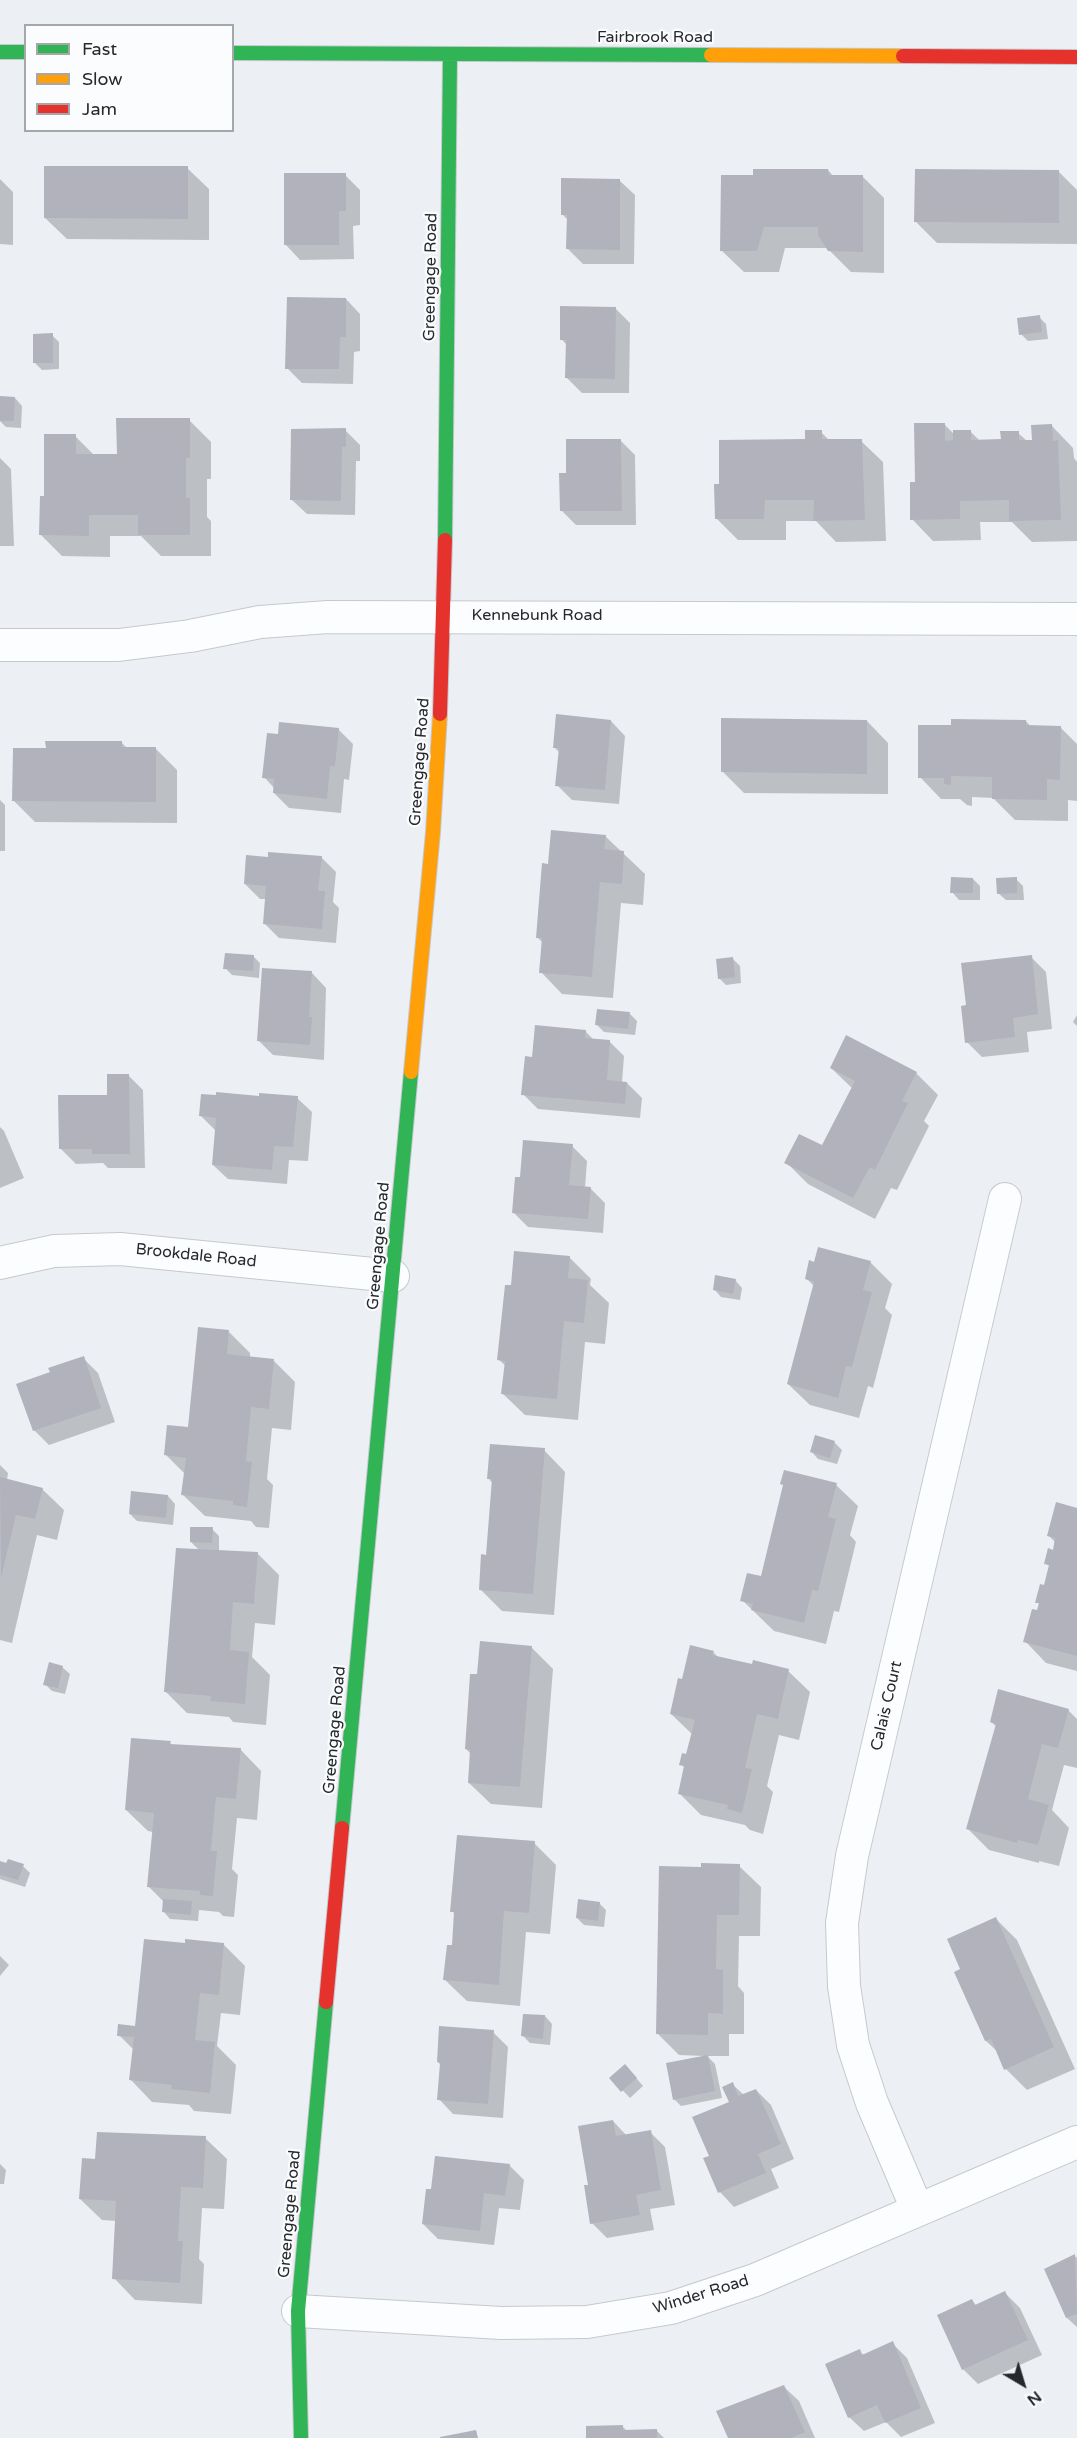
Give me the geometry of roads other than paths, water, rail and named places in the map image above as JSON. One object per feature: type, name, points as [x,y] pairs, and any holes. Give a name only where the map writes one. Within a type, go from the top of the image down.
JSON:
[{"type":"street","points":[[0,52],[24,52]]},
{"type":"street","name":"Fairbrook Road","points":[[234,53],[1077,57]]},
{"type":"street","name":"Greengage Road","points":[[301,2438],[298,2311],[433,832],[444,616],[450,54]]},
{"type":"street","name":"Kennebunk Road","points":[[0,645],[119,645],[190,636],[260,622],[328,617],[1077,619]]},
{"type":"street","name":"Calais Court","points":[[917,2209],[872,2103],[853,2045],[844,1986],[842,1923],[852,1856],[1005,1200]]},
{"type":"street","name":"Brookdale Road","points":[[0,1263],[54,1251],[120,1249],[393,1276]]},
{"type":"street","name":"Winder Road","points":[[298,2311],[501,2323],[587,2322],[670,2308],[755,2280],[1077,2142]]}]
